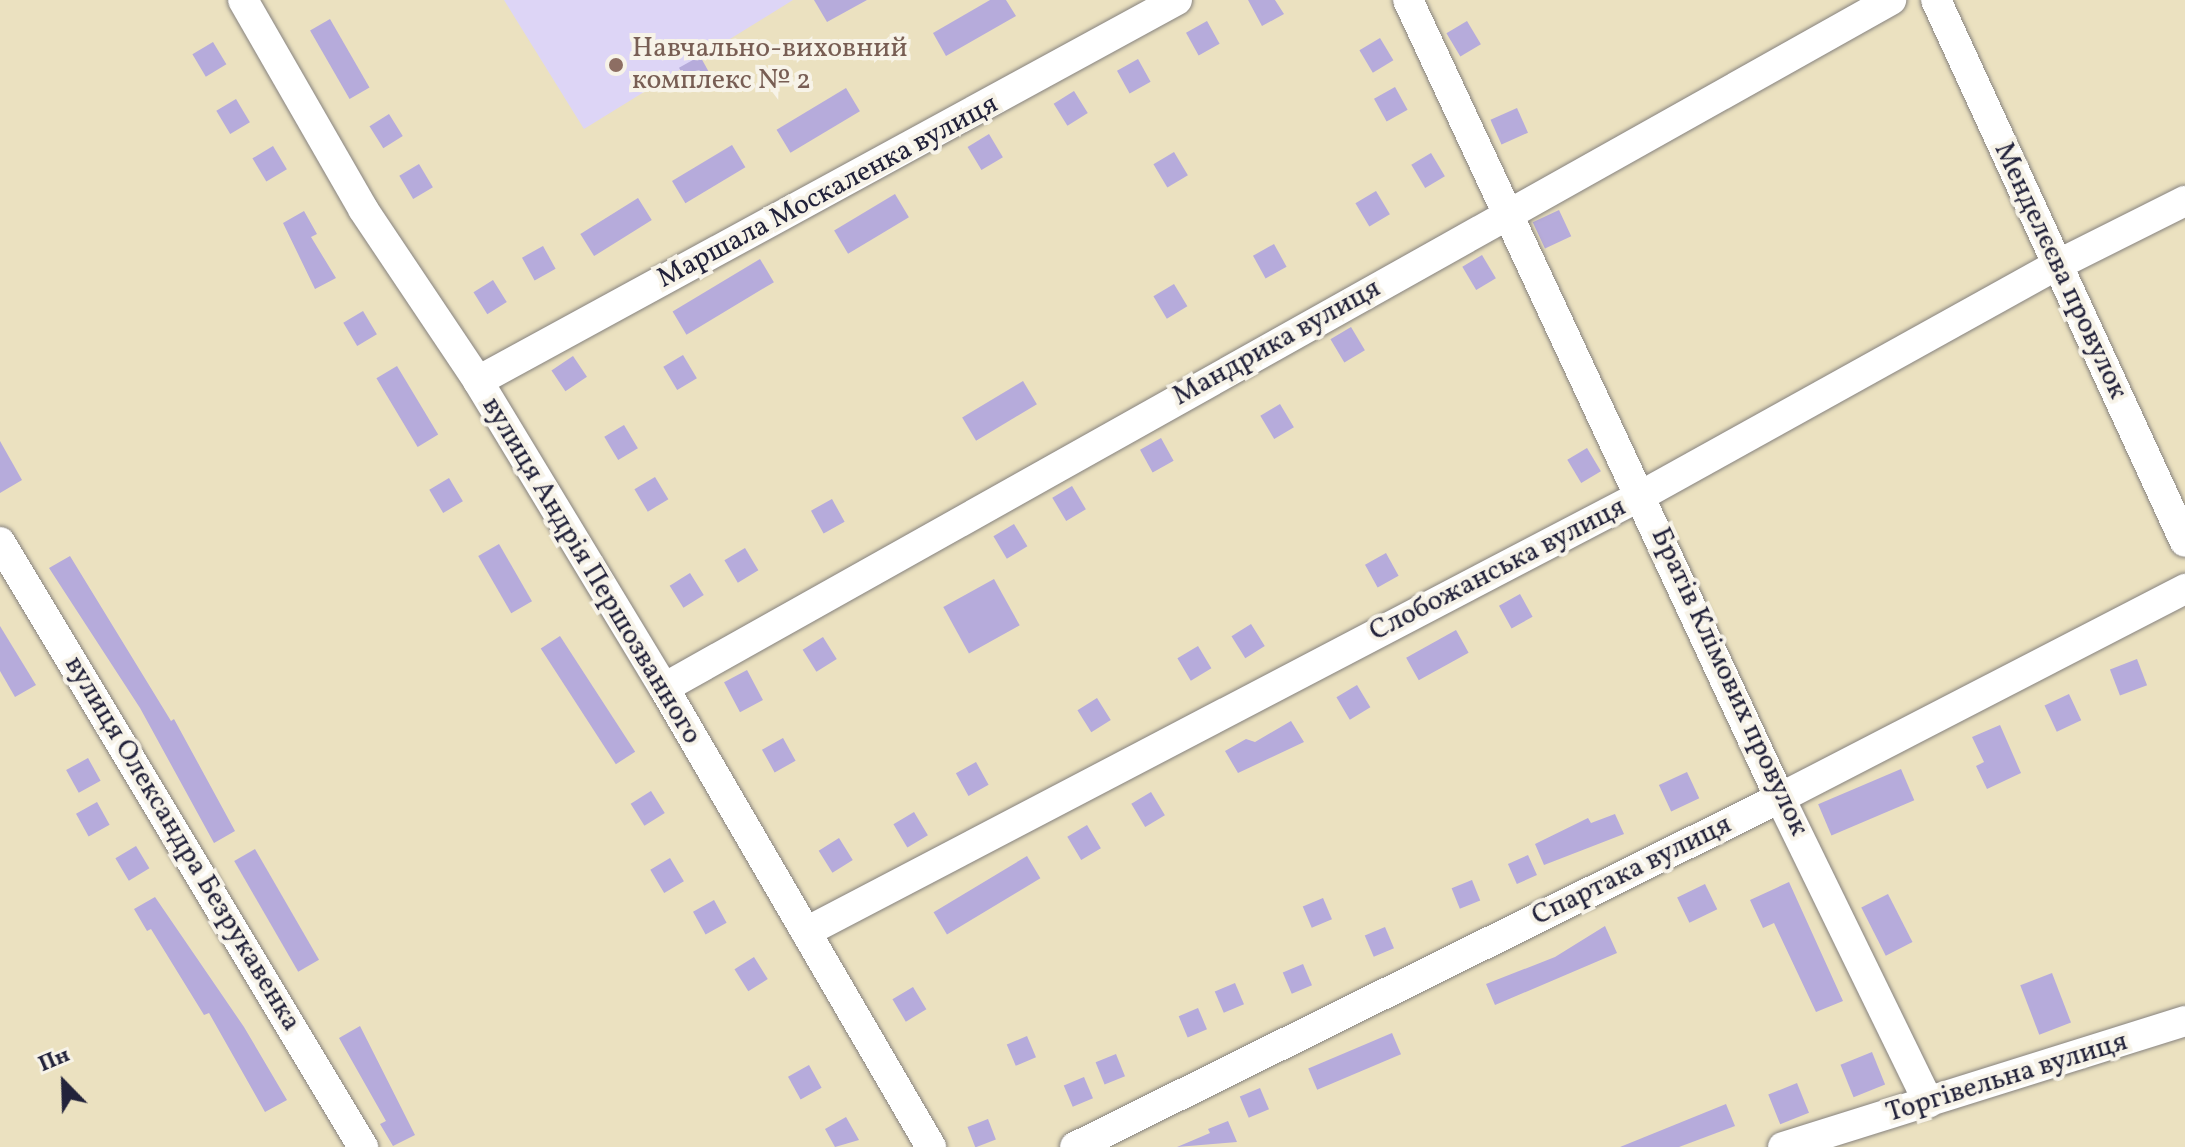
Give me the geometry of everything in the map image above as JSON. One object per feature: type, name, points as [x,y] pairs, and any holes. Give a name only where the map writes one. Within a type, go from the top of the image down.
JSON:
[{"type":"street","name":"вулиця Андрія Першозванного","points":[[243,0],[363,209],[478,381],[664,688],[931,1147]]},
{"type":"street","name":"Маршала Москаленка вулиця","points":[[478,381],[1177,0]]},
{"type":"street","name":"Братів Клімових провулок","points":[[1408,0],[1510,211],[1780,798],[1929,1103]]},
{"type":"street","name":"Мандрика вулиця","points":[[664,688],[1891,0]]},
{"type":"street","name":"Менделєєва провулок","points":[[1936,0],[2185,542]]},
{"type":"street","name":"Слобожанська вулиця","points":[[806,932],[1642,495],[2057,265],[2185,201]]},
{"type":"street","name":"вулиця Олександра Безрукавенка","points":[[0,542],[363,1147]]},
{"type":"street","name":"Спартака вулиця","points":[[1075,1147],[1780,798],[2185,589]]},
{"type":"street","name":"Торгівельна вулиця","points":[[1783,1147],[2185,1021]]},
{"type":"shaded area","name":"Навчально-виховний комплекс № 2","points":[[504,0],[793,0],[584,129]]},
{"type":"building","points":[[814,0],[867,0],[827,22]]},
{"type":"building","points":[[990,0],[1006,0],[1016,16],[946,56],[933,33]]},
{"type":"building","points":[[1248,0],[1275,0],[1284,14],[1262,26]]},
{"type":"building","points":[[330,19],[370,87],[350,99],[310,30]]},
{"type":"building","points":[[1207,21],[1220,44],[1199,55],[1186,33]]},
{"type":"building","points":[[1467,21],[1481,44],[1460,57],[1446,33]]},
{"type":"building","points":[[1380,38],[1393,60],[1373,73],[1359,50]]},
{"type":"building","points":[[213,42],[226,64],[206,77],[192,54]]},
{"type":"building","points":[[700,56],[713,79],[692,90],[679,68]]},
{"type":"building","points":[[1138,59],[1151,82],[1130,93],[1117,71]]},
{"type":"building","points":[[1395,87],[1408,110],[1387,121],[1374,99]]},
{"type":"building","points":[[846,88],[860,111],[790,153],[777,130]]},
{"type":"building","points":[[1074,91],[1088,113],[1067,126],[1054,104]]},
{"type":"building","points":[[236,99],[250,122],[230,134],[216,111]]},
{"type":"building","points":[[1517,108],[1528,133],[1501,144],[1491,120]]},
{"type":"building","points":[[389,114],[403,136],[383,148],[369,126]]},
{"type":"building","points":[[989,134],[1003,157],[981,170],[968,147]]},
{"type":"building","points":[[732,145],[745,167],[685,203],[672,181]]},
{"type":"building","points":[[273,146],[287,169],[266,182],[252,158]]},
{"type":"building","points":[[1174,152],[1188,175],[1167,188],[1153,164]]},
{"type":"building","points":[[1431,153],[1445,176],[1425,188],[1411,165]]},
{"type":"building","points":[[419,164],[433,187],[413,199],[399,176]]},
{"type":"building","points":[[1376,191],[1390,214],[1369,227],[1355,203]]},
{"type":"building","points":[[895,194],[909,217],[848,254],[834,231]]},
{"type":"building","points":[[638,198],[652,220],[594,256],[580,234]]},
{"type":"building","points":[[1559,210],[1571,236],[1545,249],[1533,222]]},
{"type":"building","points":[[304,211],[317,234],[311,237],[336,278],[315,289],[283,223]]},
{"type":"building","points":[[1274,244],[1287,267],[1266,278],[1253,256]]},
{"type":"building","points":[[543,246],[556,269],[535,280],[522,258]]},
{"type":"building","points":[[1482,255],[1496,278],[1476,290],[1462,267]]},
{"type":"building","points":[[760,259],[774,282],[686,335],[673,312]]},
{"type":"building","points":[[493,280],[507,302],[487,314],[473,292]]},
{"type":"building","points":[[1174,284],[1187,306],[1167,319],[1153,296]]},
{"type":"building","points":[[363,311],[377,334],[357,346],[343,323]]},
{"type":"building","points":[[1351,327],[1365,350],[1344,363],[1330,339]]},
{"type":"building","points":[[683,355],[697,378],[677,390],[663,367]]},
{"type":"building","points":[[573,356],[587,377],[565,391],[551,371]]},
{"type":"building","points":[[397,366],[438,435],[418,447],[376,378]]},
{"type":"building","points":[[1023,381],[1037,404],[976,441],[962,418]]},
{"type":"building","points":[[1280,404],[1294,427],[1274,439],[1260,416]]},
{"type":"building","points":[[624,425],[638,448],[618,460],[604,437]]},
{"type":"building","points":[[1161,438],[1174,461],[1153,472],[1140,450]]},
{"type":"building","points":[[0,441],[22,480],[0,493]]},
{"type":"building","points":[[1587,448],[1601,471],[1581,483],[1567,460]]},
{"type":"building","points":[[655,477],[668,499],[648,512],[634,489]]},
{"type":"building","points":[[449,478],[463,501],[443,513],[429,490]]},
{"type":"building","points":[[1072,486],[1086,509],[1066,521],[1052,498]]},
{"type":"building","points":[[832,499],[845,522],[824,533],[811,511]]},
{"type":"building","points":[[1014,524],[1027,546],[1007,559],[993,536]]},
{"type":"building","points":[[499,544],[532,601],[511,613],[478,556]]},
{"type":"building","points":[[745,548],[758,570],[738,583],[724,560]]},
{"type":"building","points":[[1386,553],[1399,576],[1378,587],[1365,565]]},
{"type":"building","points":[[70,556],[171,721],[174,719],[235,831],[214,843],[140,708],[49,568]]},
{"type":"building","points":[[690,573],[704,595],[683,608],[670,586]]},
{"type":"building","points":[[994,579],[1020,625],[969,653],[943,607]]},
{"type":"building","points":[[1520,594],[1533,617],[1512,628],[1499,606]]},
{"type":"building","points":[[1251,624],[1265,646],[1245,658],[1231,636]]},
{"type":"building","points":[[0,626],[36,685],[15,697],[0,671]]},
{"type":"building","points":[[1456,630],[1469,653],[1419,680],[1406,658]]},
{"type":"building","points":[[560,636],[635,752],[616,764],[541,649]]},
{"type":"building","points":[[823,637],[837,659],[816,672],[803,650]]},
{"type":"building","points":[[1198,646],[1211,668],[1191,681],[1177,658]]},
{"type":"building","points":[[2137,659],[2147,685],[2120,696],[2110,669]]},
{"type":"building","points":[[747,670],[763,700],[740,712],[724,682]]},
{"type":"building","points":[[1357,685],[1370,707],[1350,720],[1336,697]]},
{"type":"building","points":[[2069,694],[2081,720],[2057,732],[2045,705]]},
{"type":"building","points":[[1097,698],[1111,720],[1091,732],[1077,710]]},
{"type":"building","points":[[1291,721],[1304,742],[1238,773],[1225,751],[1246,739],[1255,742]]},
{"type":"building","points":[[2000,725],[2021,773],[1987,789],[1976,766],[1984,762],[1972,737]]},
{"type":"building","points":[[783,738],[796,761],[775,772],[762,750]]},
{"type":"building","points":[[88,758],[101,781],[79,793],[66,770]]},
{"type":"building","points":[[976,762],[989,785],[968,796],[956,773]]},
{"type":"building","points":[[1901,769],[1914,800],[1831,835],[1818,804]]},
{"type":"building","points":[[1687,772],[1699,798],[1671,811],[1659,785]]},
{"type":"building","points":[[651,791],[665,813],[644,826],[631,804]]},
{"type":"building","points":[[1151,792],[1165,815],[1145,827],[1131,804]]},
{"type":"building","points":[[97,802],[110,825],[89,836],[76,814]]},
{"type":"building","points":[[914,812],[928,835],[907,848],[893,824]]},
{"type":"building","points":[[1615,814],[1624,834],[1544,865],[1535,844],[1588,818],[1591,823]]},
{"type":"building","points":[[1087,825],[1101,848],[1081,860],[1067,837]]},
{"type":"building","points":[[839,838],[853,860],[832,873],[819,851]]},
{"type":"building","points":[[136,846],[149,868],[129,881],[115,858]]},
{"type":"building","points":[[255,849],[319,960],[298,972],[234,861]]},
{"type":"building","points":[[1528,855],[1537,875],[1517,884],[1508,864]]},
{"type":"building","points":[[1027,856],[1040,878],[947,934],[934,912]]},
{"type":"building","points":[[670,858],[684,881],[664,893],[650,870]]},
{"type":"building","points":[[1472,880],[1480,900],[1460,909],[1452,888]]},
{"type":"building","points":[[1789,882],[1843,1001],[1816,1012],[1774,923],[1763,928],[1750,900]]},
{"type":"building","points":[[1705,884],[1717,909],[1689,923],[1677,898]]},
{"type":"building","points":[[1888,894],[1913,942],[1886,956],[1861,908]]},
{"type":"building","points":[[155,897],[244,1027],[287,1100],[265,1112],[209,1013],[204,1015],[151,929],[147,931],[134,909]]},
{"type":"building","points":[[1323,898],[1332,919],[1312,928],[1303,907]]},
{"type":"building","points":[[714,900],[727,923],[706,934],[693,912]]},
{"type":"building","points":[[1605,926],[1617,953],[1495,1005],[1486,984],[1555,957]]},
{"type":"building","points":[[1385,927],[1394,948],[1374,957],[1365,936]]},
{"type":"building","points":[[754,957],[768,979],[748,991],[734,969]]},
{"type":"building","points":[[1303,964],[1312,985],[1292,994],[1283,973]]},
{"type":"building","points":[[2052,973],[2071,1022],[2039,1035],[2020,985]]},
{"type":"building","points":[[1235,983],[1244,1004],[1224,1013],[1215,992]]},
{"type":"building","points":[[913,987],[926,1009],[906,1022],[892,999]]},
{"type":"building","points":[[1198,1008],[1207,1029],[1188,1037],[1179,1016]]},
{"type":"building","points":[[360,1026],[415,1135],[393,1146],[380,1124],[386,1121],[339,1038]]},
{"type":"building","points":[[1392,1033],[1401,1054],[1317,1090],[1308,1069]]},
{"type":"building","points":[[1027,1036],[1036,1057],[1016,1066],[1007,1045]]},
{"type":"building","points":[[1872,1052],[1885,1084],[1854,1097],[1840,1065]]},
{"type":"building","points":[[1116,1054],[1125,1076],[1105,1084],[1096,1062]]},
{"type":"building","points":[[809,1065],[822,1088],[801,1099],[788,1077]]},
{"type":"building","points":[[1084,1077],[1093,1098],[1073,1107],[1064,1086]]},
{"type":"building","points":[[1797,1083],[1809,1113],[1780,1124],[1768,1095]]},
{"type":"building","points":[[1260,1088],[1269,1109],[1249,1118],[1240,1097]]},
{"type":"building","points":[[1726,1104],[1735,1126],[1679,1147],[1620,1147]]},
{"type":"building","points":[[846,1117],[859,1140],[835,1147],[825,1129]]},
{"type":"building","points":[[988,1119],[996,1140],[975,1147],[967,1127]]},
{"type":"building","points":[[1228,1121],[1237,1142],[1177,1147],[1210,1133],[1208,1129]]},
{"type":"place","name":"Навчально-виховний комплекс № 2","points":[[616,65]]}]
